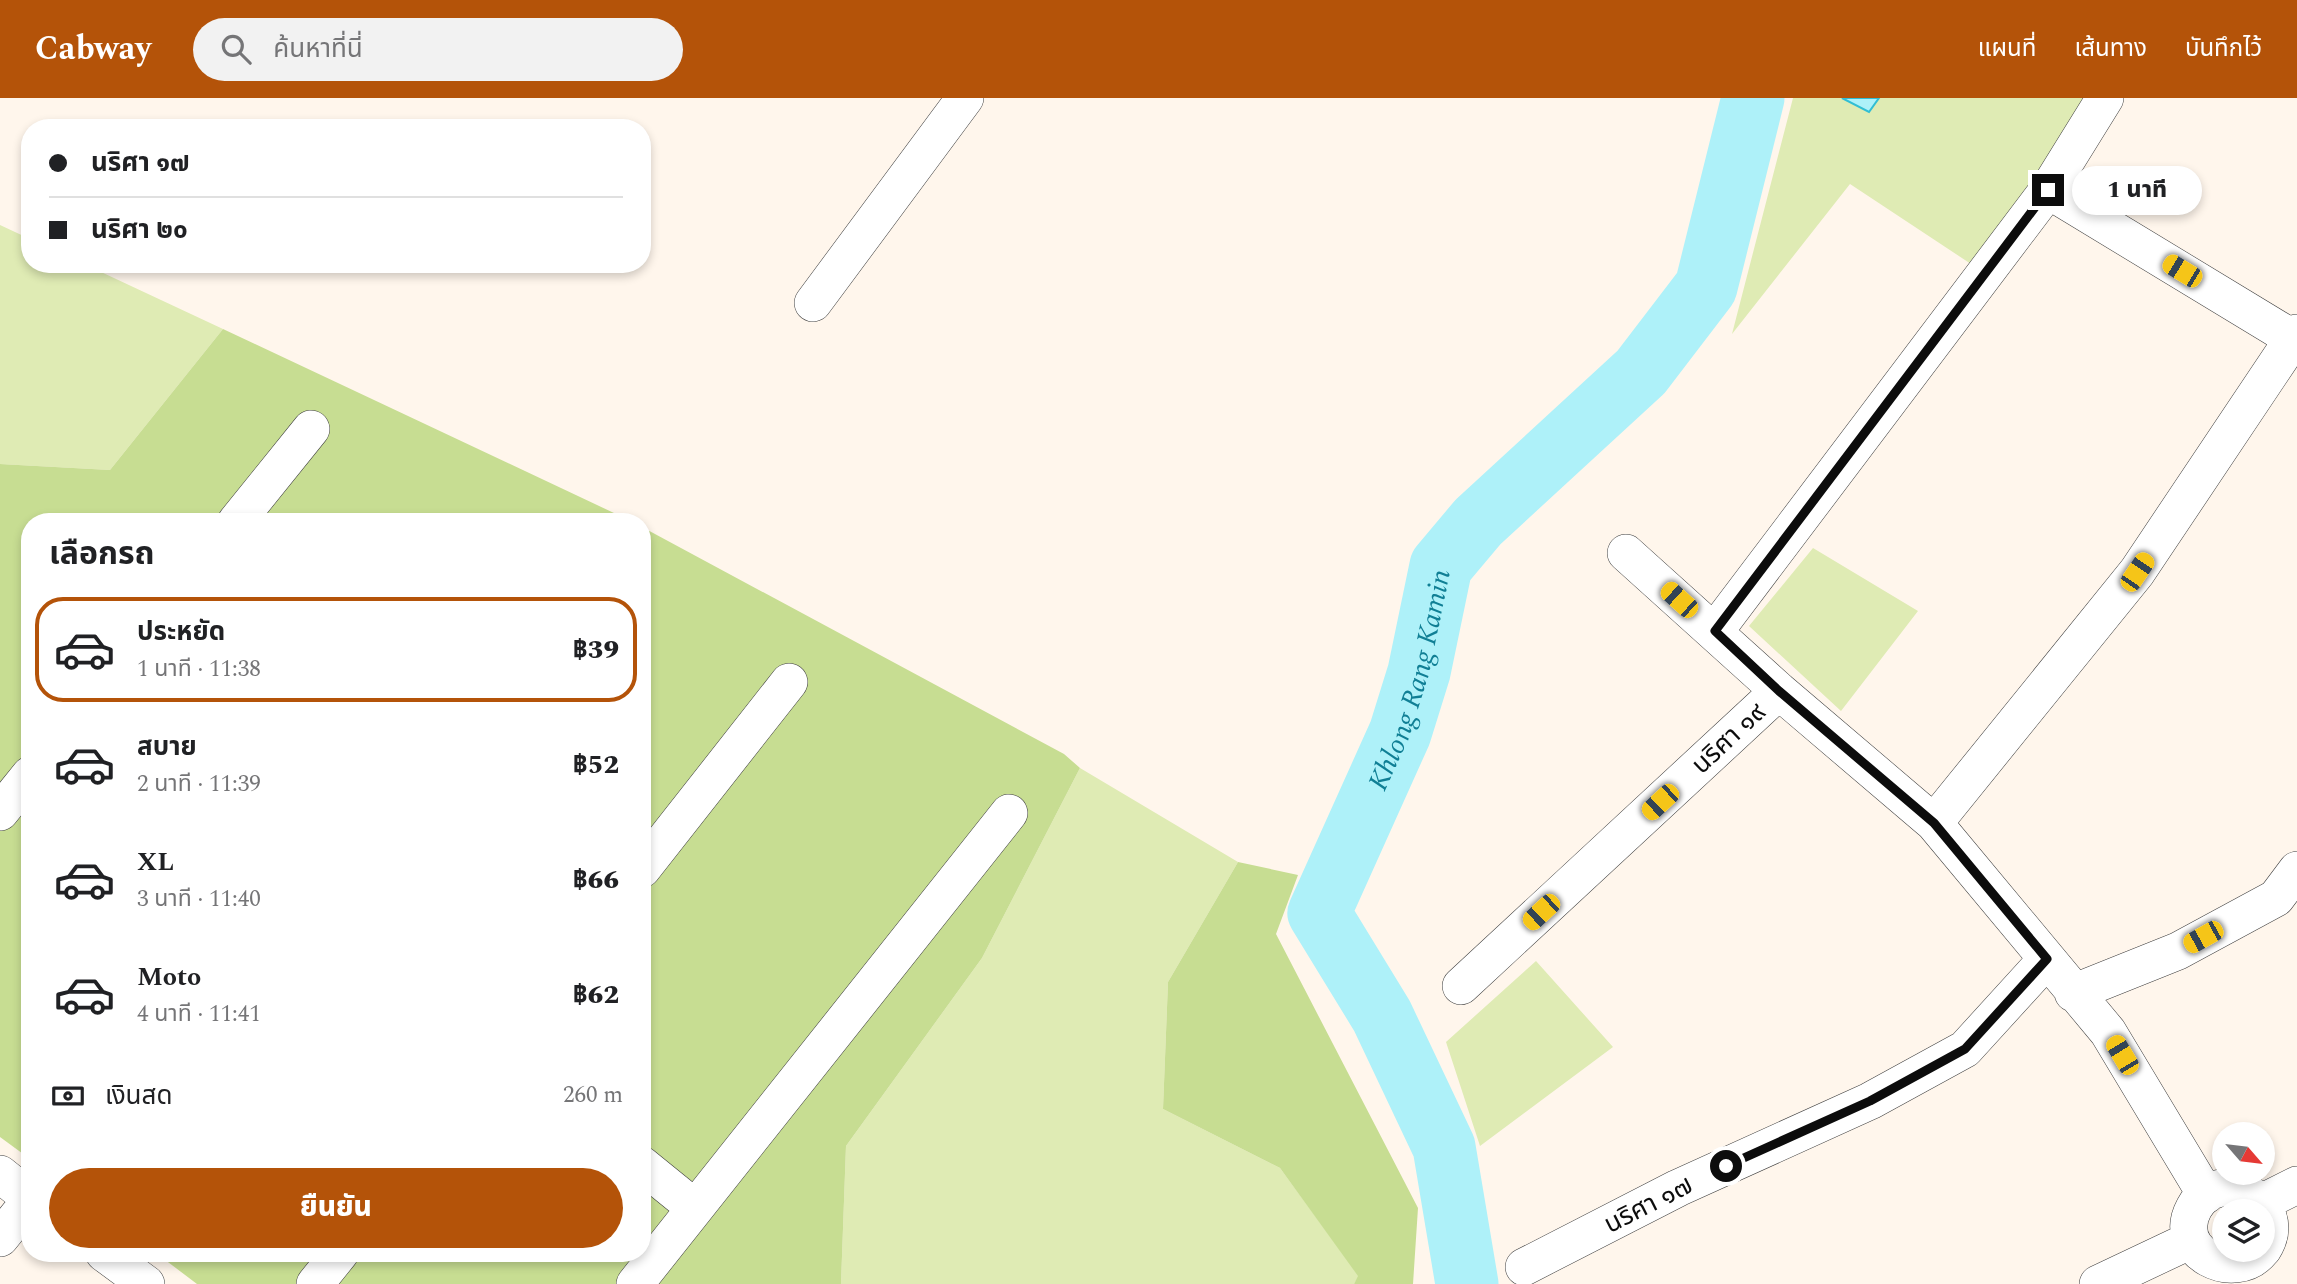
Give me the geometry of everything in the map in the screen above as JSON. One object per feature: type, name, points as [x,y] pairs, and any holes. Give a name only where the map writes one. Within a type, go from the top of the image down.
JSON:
[{"type":"street","points":[[813,303],[965,98]]},
{"type":"street","points":[[1715,631],[2048,190],[2105,98]]},
{"type":"street","points":[[1934,823],[2137,572],[2296,338],[2048,190]]},
{"type":"street","points":[[243,513],[311,429]]},
{"type":"street","points":[[1626,553],[1779,691],[1934,823],[2108,1032],[2206,1195]]},
{"type":"street","points":[[651,858],[789,682]]},
{"type":"street","name":"นริศา ๑๙","points":[[1461,986],[1779,691]]},
{"type":"street","points":[[0,812],[21,786]]},
{"type":"street","points":[[635,1284],[1009,813]]},
{"type":"street","points":[[2073,993],[2179,951],[2276,898],[2297,870]]},
{"type":"street","name":"นริศา ๑๗","points":[[1524,1267],[1678,1188],[1870,1101],[1965,1049],[2047,959]]},
{"type":"street","points":[[651,1172],[695,1208]]},
{"type":"street","points":[[0,1174],[21,1192]]},
{"type":"street","points":[[2269,1199],[2297,1185]]},
{"type":"street","points":[[2212,1261],[2197,1252],[2191,1240],[2189,1223],[2194,1207],[2206,1195],[2220,1188],[2236,1187],[2257,1199]]},
{"type":"street","points":[[0,1238],[21,1211]]},
{"type":"street","points":[[2098,1284],[2191,1240]]},
{"type":"street","points":[[116,1262],[146,1284]]},
{"type":"street","points":[[315,1284],[333,1262]]},
{"type":"street","points":[[2213,1262],[2221,1267],[2257,1262]]},
{"type":"green space","points":[[1793,98],[2093,98],[1971,264],[1850,184],[1732,334]]},
{"type":"green space","points":[[0,225],[21,235],[21,273],[103,273],[223,329],[110,470],[0,464]]},
{"type":"green space","points":[[223,329],[614,513],[21,513],[21,1152],[0,1137],[0,464],[110,470]]},
{"type":"green space","points":[[651,532],[1064,754],[1080,768],[982,958],[846,1146],[841,1284],[197,1284],[168,1262],[651,1262]]},
{"type":"green space","points":[[1813,548],[1918,611],[1841,711],[1749,626]]},
{"type":"green space","points":[[1080,768],[1238,862],[1168,982],[1163,1109],[1280,1168],[1359,1276],[1354,1284],[841,1284],[846,1146],[982,958]]},
{"type":"green space","points":[[1238,862],[1298,875],[1276,934],[1418,1208],[1413,1284],[1354,1284],[1358,1276],[1280,1168],[1163,1109],[1168,982]]},
{"type":"green space","points":[[1536,961],[1613,1047],[1480,1146],[1446,1042]]},
{"type":"water","points":[[1842,98],[1879,98],[1869,112]]},
{"type":"waterway","name":"Khlong Rang Kamin","points":[[1467,1284],[1444,1147],[1382,1016],[1319,913],[1400,733],[1419,672],[1441,566],[1478,522],[1641,372],[1706,287],[1753,98]]},
{"type":"route","points":[[1726,1166],[1870,1101],[1965,1049],[2047,959],[1934,823],[1779,691],[1715,631],[2048,190]]}]
